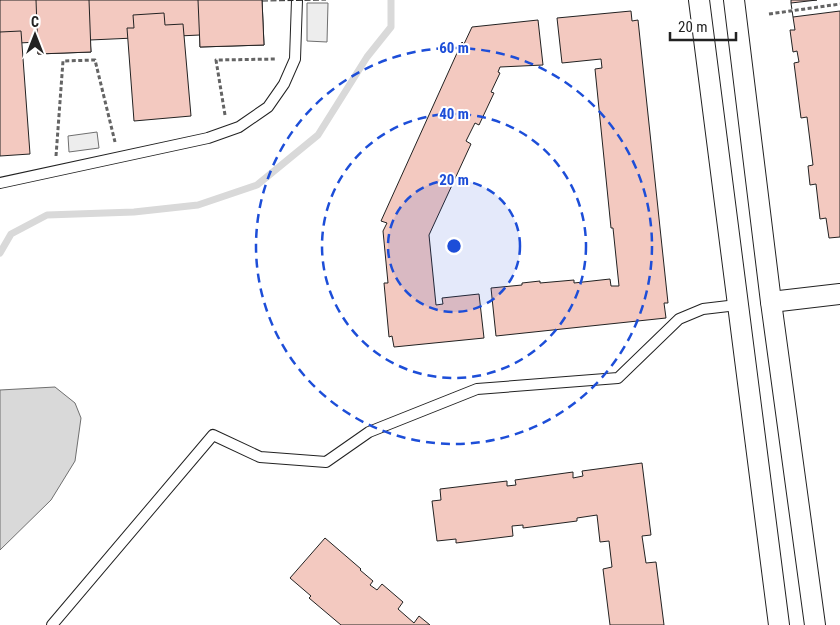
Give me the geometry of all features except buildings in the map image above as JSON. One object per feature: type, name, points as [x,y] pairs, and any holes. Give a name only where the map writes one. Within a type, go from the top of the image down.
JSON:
[{"type":"street","points":[[699,0],[779,625]]},
{"type":"street","points":[[734,0],[771,302],[815,625]]},
{"type":"street","points":[[771,302],[840,294]]},
{"type":"lane","points":[[0,183],[208,138],[239,127],[268,107],[284,84],[295,59],[297,0]]},
{"type":"lane","points":[[52,625],[213,435],[260,458],[326,462],[368,432],[477,389],[618,378],[679,319],[703,309],[737,305]]},
{"type":"path","points":[[769,14],[840,4]]},
{"type":"path","points":[[276,64],[278,52]]},
{"type":"path","points":[[226,120],[216,60],[277,59]]},
{"type":"path","points":[[55,171],[63,61],[95,60],[119,157]]},
{"type":"shaded area","points":[[307,3],[328,3],[327,42],[307,41]]},
{"type":"shaded area","points":[[97,132],[99,148],[69,152],[68,136]]},
{"type":"shaded area","points":[[55,387],[75,403],[81,418],[75,461],[51,500],[0,550],[0,390]]},
{"type":"waterway","points":[[0,253],[11,234],[47,215],[134,212],[198,205],[257,185],[318,135],[367,57],[391,27],[391,0]]},
{"type":"fence","points":[[262,1],[326,0]]},
{"type":"fence","points":[[791,3],[793,17]]}]
